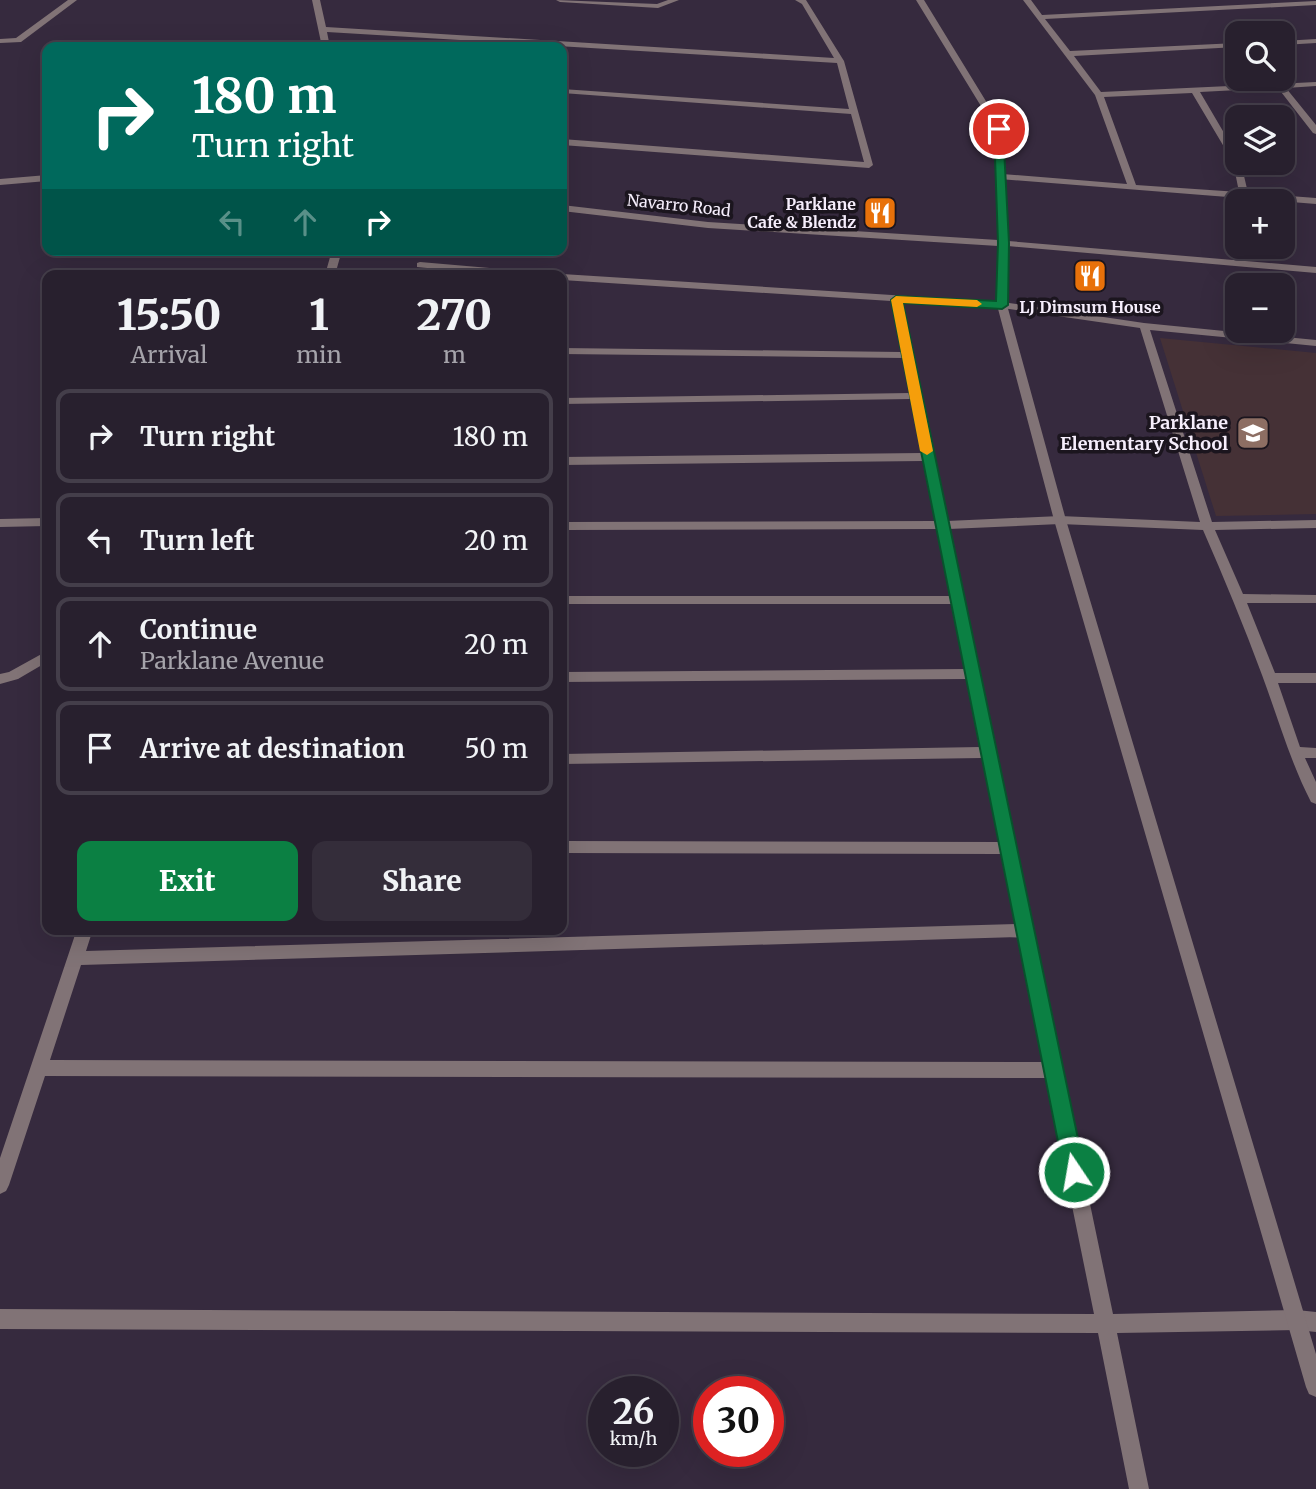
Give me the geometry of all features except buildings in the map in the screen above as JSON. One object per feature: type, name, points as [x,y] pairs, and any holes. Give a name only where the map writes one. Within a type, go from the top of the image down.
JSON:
[{"type":"street","points":[[0,41],[18,40],[73,0]]},
{"type":"street","points":[[316,0],[325,42]]},
{"type":"street","points":[[560,0],[659,6],[675,0]]},
{"type":"street","points":[[567,142],[869,165],[840,61],[805,2],[799,0]]},
{"type":"street","points":[[920,0],[999,129],[1002,177],[1002,305],[1059,520],[1306,1321],[1316,1387]]},
{"type":"street","points":[[1027,0],[1043,17],[1099,95],[1132,186]]},
{"type":"street","points":[[1043,17],[1316,3]]},
{"type":"street","points":[[323,29],[533,42]]},
{"type":"street","points":[[1295,42],[1316,41]]},
{"type":"street","points":[[567,44],[840,61]]},
{"type":"street","points":[[1068,54],[1225,46]]},
{"type":"street","points":[[1295,85],[1316,84]]},
{"type":"street","points":[[1099,95],[1225,89]]},
{"type":"street","points":[[1194,90],[1225,142]]},
{"type":"street","points":[[567,91],[856,112]]},
{"type":"street","points":[[1284,91],[1316,131]]},
{"type":"street","points":[[1002,177],[1225,193]]},
{"type":"street","points":[[0,182],[42,178]]},
{"type":"street","points":[[1295,199],[1316,201]]},
{"type":"street","name":"Navarro Road","points":[[567,209],[708,225],[1003,243],[1316,270]]},
{"type":"street","points":[[420,265],[478,270]]},
{"type":"street","points":[[567,276],[1002,305],[1144,326],[1316,343]]},
{"type":"street","points":[[896,300],[1139,1489]]},
{"type":"street","points":[[1144,326],[1207,526],[1239,598],[1295,752],[1316,798]]},
{"type":"street","points":[[567,351],[907,355]]},
{"type":"street","points":[[567,401],[916,397]]},
{"type":"street","points":[[567,461],[928,457]]},
{"type":"street","points":[[567,526],[942,525],[1059,520],[1207,526],[1316,524]]},
{"type":"street","points":[[0,523],[42,522]]},
{"type":"street","points":[[1239,598],[1316,600]]},
{"type":"street","points":[[567,600],[958,600]]},
{"type":"street","points":[[0,679],[13,676],[42,659]]},
{"type":"street","points":[[567,677],[972,674]]},
{"type":"street","points":[[1270,678],[1316,678]]},
{"type":"street","points":[[567,759],[989,752]]},
{"type":"street","points":[[1295,752],[1316,753]]},
{"type":"street","points":[[567,847],[1008,848]]},
{"type":"street","points":[[75,958],[1026,930]]},
{"type":"street","points":[[0,1185],[83,935]]},
{"type":"street","points":[[40,1068],[1054,1070]]},
{"type":"street","points":[[0,1319],[1106,1324],[1306,1321]]},
{"type":"shaded area","name":"Parklane Elementary School","points":[[1160,338],[1316,353],[1316,514],[1216,516]]},
{"type":"slow traffic","points":[[927,451],[896,300],[977,304]]},
{"type":"place","name":"Parklane Cafe & Blendz","points":[[880,213]]},
{"type":"place","name":"LJ Dimsum House","points":[[1090,276]]},
{"type":"place","name":"Parklane Elementary School","points":[[1253,433]]},
{"type":"route","points":[[999,129],[1002,177],[1002,305],[896,300],[1074,1172]]}]
